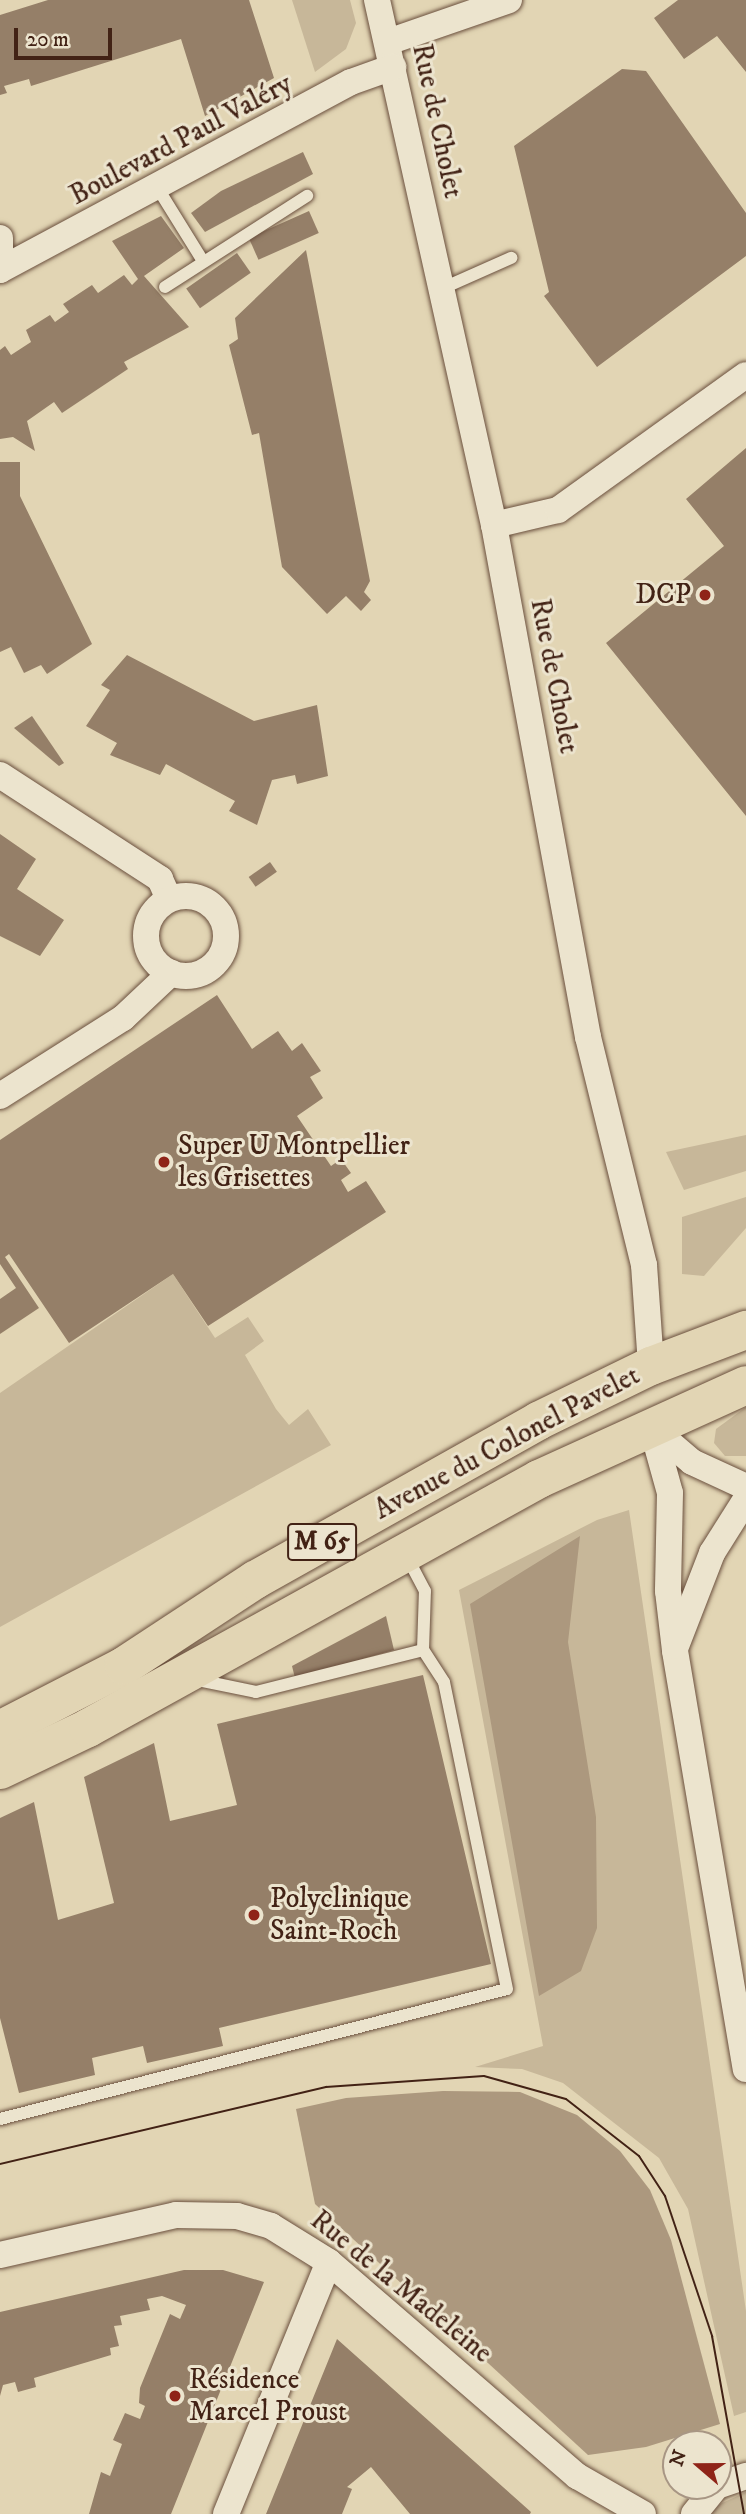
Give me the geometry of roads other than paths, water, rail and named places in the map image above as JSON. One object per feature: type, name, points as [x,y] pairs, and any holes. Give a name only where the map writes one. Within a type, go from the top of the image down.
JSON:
[{"type":"main road","name":"Avenue du Colonel Pavelet","points":[[0,1731],[124,1666],[255,1580],[503,1441],[651,1366],[746,1330]]},
{"type":"main road","name":"Avenue du Colonel Pavelet","points":[[651,1366],[652,1427]]},
{"type":"main road","name":"Avenue du Colonel Pavelet","points":[[0,1770],[151,1693],[539,1479],[746,1385]]},
{"type":"street","name":"Rue de Cholet","points":[[377,0],[494,525],[588,1037],[648,1285],[651,1366]]},
{"type":"street","name":"Boulevard Paul Valéry","points":[[0,270],[351,82],[391,55],[509,0]]},
{"type":"street","points":[[0,238],[0,270]]},
{"type":"street","points":[[494,525],[558,510],[746,375]]},
{"type":"street","points":[[0,775],[159,879],[169,899]]},
{"type":"street","points":[[0,1096],[123,1018],[171,973],[209,969],[226,939],[223,919],[210,903],[191,896],[169,899],[150,918],[146,944],[171,973]]},
{"type":"street","points":[[652,1427],[692,1462],[746,1487]]},
{"type":"street","points":[[652,1427],[670,1493],[668,1591],[675,1651],[746,2069]]},
{"type":"street","points":[[675,1651],[712,1553],[746,1499]]},
{"type":"street","name":"Rue de la Madeleine","points":[[0,2255],[205,2213],[271,2227],[329,2262],[577,2476],[643,2514]]},
{"type":"street","points":[[226,2514],[329,2262]]},
{"type":"street","points":[[694,2514],[717,2486],[746,2476]]},
{"type":"lane","points":[[157,187],[201,258]]},
{"type":"lane","points":[[165,286],[201,258],[307,196]]},
{"type":"lane","points":[[441,289],[511,258]]},
{"type":"lane","points":[[0,2119],[507,1989],[444,1682],[423,1650],[425,1591],[405,1553]]},
{"type":"lane","points":[[151,1693],[210,1679],[256,1692],[423,1650]]},
{"type":"tram line","points":[[0,2164],[326,2087],[484,2076],[566,2099],[639,2156],[665,2196],[712,2336],[744,2514]]},
{"type":"place","name":"DCP","points":[[705,595]]},
{"type":"place","name":"Super U Montpellier les Grisettes","points":[[164,1162]]},
{"type":"place","name":"Polyclinique Saint-Roch","points":[[254,1915]]},
{"type":"place","name":"Résidence Marcel Proust","points":[[175,2396]]}]
